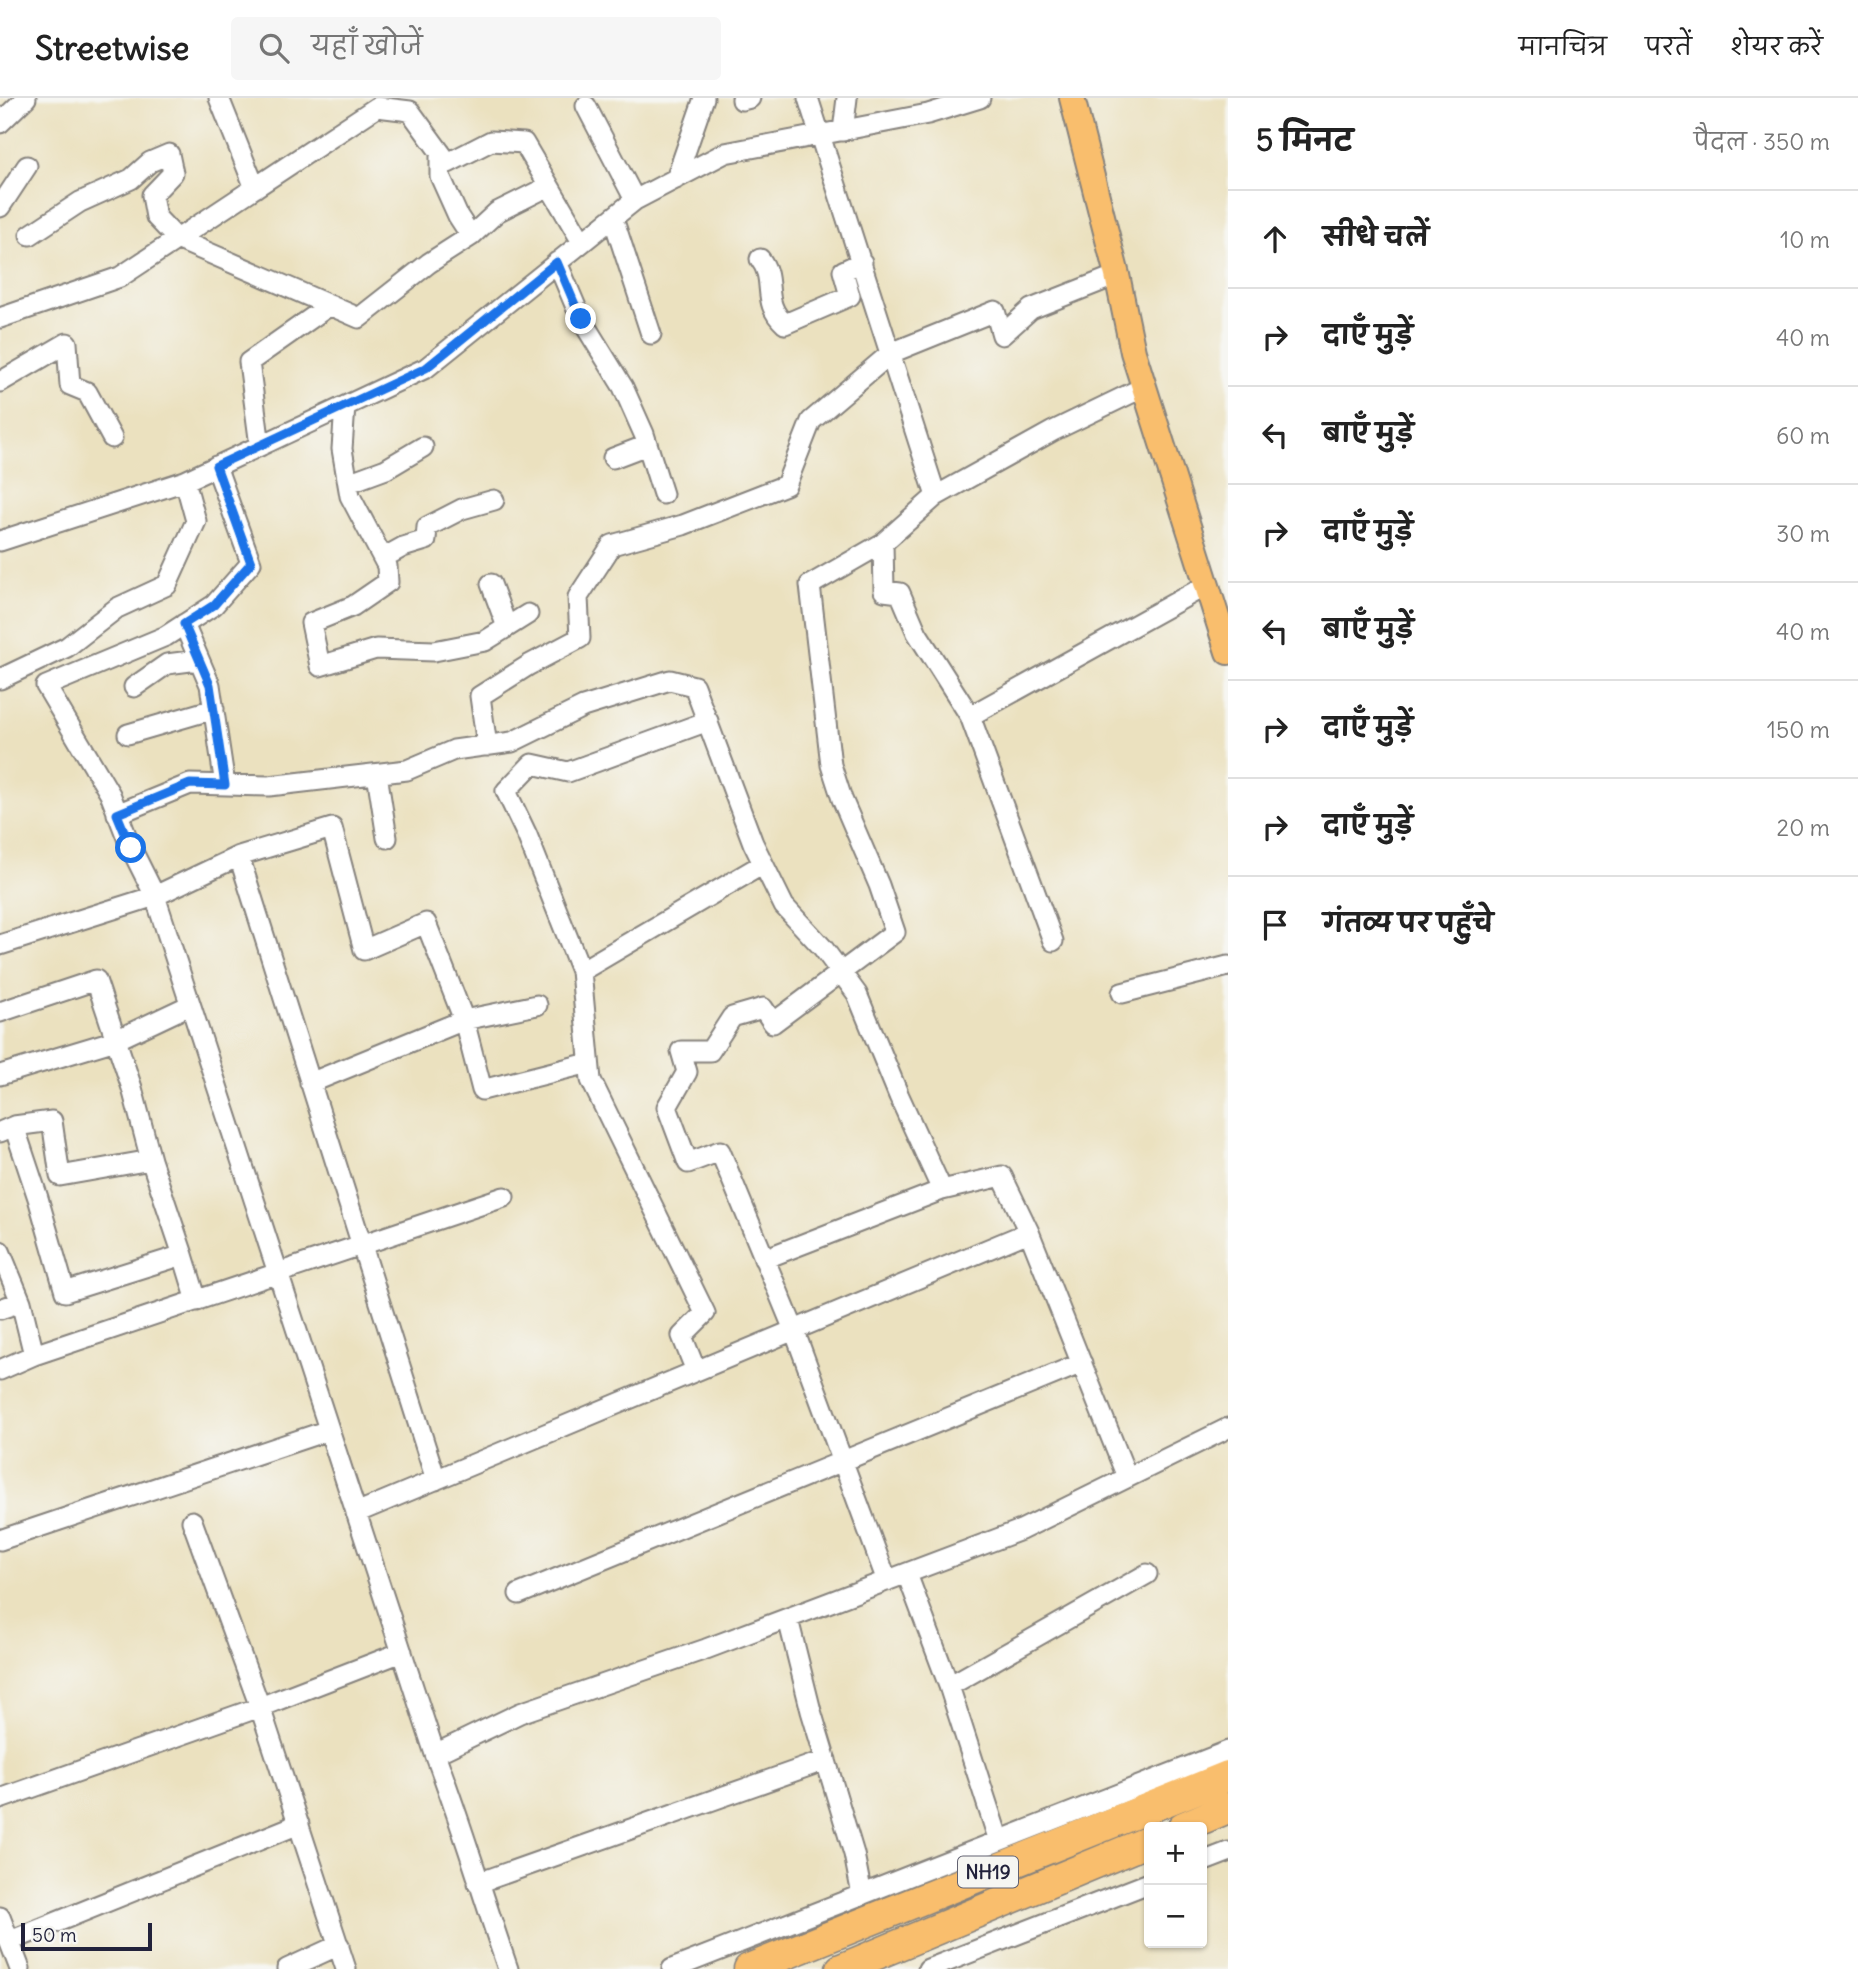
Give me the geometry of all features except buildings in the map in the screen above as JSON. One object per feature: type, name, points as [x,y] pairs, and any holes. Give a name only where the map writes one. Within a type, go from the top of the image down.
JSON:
[{"type":"highway","name":"NH19","points":[[749,1969],[1228,1776]]},
{"type":"highway","points":[[1195,1822],[1228,1808]]},
{"type":"highway","name":"NH19","points":[[841,1969],[1144,1843]]},
{"type":"main road","points":[[1072,98],[1117,275],[1133,352],[1228,652]]},
{"type":"street","points":[[0,122],[26,98]]},
{"type":"street","points":[[219,98],[255,188]]},
{"type":"street","points":[[676,179],[704,98]]},
{"type":"street","points":[[742,98],[750,98]]},
{"type":"street","points":[[808,98],[936,496]]},
{"type":"street","points":[[843,131],[847,98]]},
{"type":"street","points":[[0,541],[186,481],[426,368],[635,200],[725,153],[928,114],[980,98]]},
{"type":"street","points":[[0,318],[120,276],[255,188],[374,103],[411,111],[448,163],[491,141],[524,143],[582,242]]},
{"type":"street","points":[[586,106],[635,200]]},
{"type":"street","points":[[440,152],[440,176],[458,216],[471,236]]},
{"type":"street","points":[[30,235],[80,202],[131,179],[150,162],[169,154],[173,173],[152,195],[156,217],[177,239],[359,318],[429,262],[471,236],[497,212],[549,186]]},
{"type":"street","points":[[0,206],[27,166]]},
{"type":"street","points":[[613,218],[651,334]]},
{"type":"street","points":[[760,259],[767,268],[774,314],[785,324],[850,296],[843,271],[862,262]]},
{"type":"street","points":[[557,262],[581,319],[623,387],[647,445],[663,494]]},
{"type":"street","points":[[487,746],[480,696],[529,665],[580,638],[578,597],[612,545],[683,525],[786,485],[811,421],[891,353],[995,312],[1002,335],[1031,309],[1117,275]]},
{"type":"street","points":[[260,446],[249,362],[330,305]]},
{"type":"street","points":[[0,382],[67,343],[70,385],[87,392],[112,438]]},
{"type":"street","points":[[887,1581],[794,1330],[720,1152],[688,1163],[667,1107],[687,1072],[681,1051],[710,1051],[732,1017],[763,1008],[772,1023],[895,932],[831,765],[810,585],[883,542],[936,496],[1053,431],[1144,387]]},
{"type":"street","points":[[345,405],[342,449],[350,496],[387,566],[388,582],[353,607],[311,623],[320,666],[376,649],[434,650],[485,641],[528,614]]},
{"type":"street","points":[[613,457],[647,445]]},
{"type":"street","points":[[348,484],[386,469],[423,447]]},
{"type":"street","points":[[216,466],[251,563],[214,605],[166,636],[46,686],[110,794],[155,896],[401,1652],[461,1823],[478,1883],[508,1969]]},
{"type":"street","points":[[0,679],[67,647],[117,608],[167,585],[196,521],[186,481]]},
{"type":"street","points":[[383,558],[403,547],[426,540],[427,527],[462,509],[494,500]]},
{"type":"street","points":[[883,542],[884,591],[900,593],[917,633],[970,716],[1053,941]]},
{"type":"street","points":[[491,584],[507,627]]},
{"type":"street","points":[[970,716],[1207,585]]},
{"type":"street","points":[[184,624],[210,685],[225,785]]},
{"type":"street","points":[[134,687],[167,664],[198,660]]},
{"type":"street","points":[[117,814],[190,784],[269,786],[407,770],[454,750],[512,742],[583,707],[670,680],[694,686],[763,864],[784,906],[823,948],[857,994],[942,1190]]},
{"type":"street","points":[[128,734],[214,709]]},
{"type":"street","points":[[532,764],[568,772],[708,721]]},
{"type":"street","points":[[542,727],[532,764],[506,791],[527,835],[581,971],[591,1080],[705,1312],[682,1336],[696,1371]]},
{"type":"street","points":[[377,774],[387,838]]},
{"type":"street","points":[[0,945],[155,896],[239,856],[332,828],[364,950],[426,923],[464,1020],[482,1090],[589,1063]]},
{"type":"street","points":[[239,856],[436,1480]]},
{"type":"street","points":[[581,971],[763,864]]},
{"type":"street","points":[[1122,993],[1228,966]]},
{"type":"street","points":[[0,1012],[96,980],[197,1301]]},
{"type":"street","points":[[0,1074],[116,1040],[190,1005]]},
{"type":"street","points":[[310,1083],[464,1020],[537,1005]]},
{"type":"street","points":[[151,1160],[61,1177],[52,1121],[7,1129],[38,1198],[65,1292],[184,1255]]},
{"type":"street","points":[[764,1259],[942,1190],[1002,1176],[1029,1232],[1128,1477]]},
{"type":"street","points":[[0,1370],[34,1355],[504,1197]]},
{"type":"street","points":[[356,1513],[1029,1232]]},
{"type":"street","points":[[0,1251],[21,1302],[34,1355]]},
{"type":"street","points":[[0,1309],[21,1302]]},
{"type":"street","points":[[519,1594],[1082,1363]]},
{"type":"street","points":[[435,1754],[520,1713],[788,1619],[1021,1530],[1228,1428]]},
{"type":"street","points":[[0,1541],[329,1430]]},
{"type":"street","points":[[192,1521],[260,1707],[346,1969]]},
{"type":"street","points":[[907,1574],[949,1686],[999,1841]]},
{"type":"street","points":[[949,1686],[1147,1574]]},
{"type":"street","points":[[788,1619],[811,1711],[854,1854],[862,1895]]},
{"type":"street","points":[[0,1800],[260,1707],[401,1652]]},
{"type":"street","points":[[672,1969],[1228,1751]]},
{"type":"street","points":[[478,1883],[826,1760]]},
{"type":"street","points":[[10,1941],[299,1824]]},
{"type":"street","points":[[1207,1860],[1228,1852]]},
{"type":"street","points":[[928,1969],[1144,1885]]},
{"type":"street","points":[[0,1917],[20,1969]]},
{"type":"street","points":[[287,1969],[338,1945]]},
{"type":"route","points":[[131,848],[117,814],[190,784],[225,785],[210,685],[184,624],[214,605],[251,563],[216,466],[426,368],[557,262],[581,319]]}]
